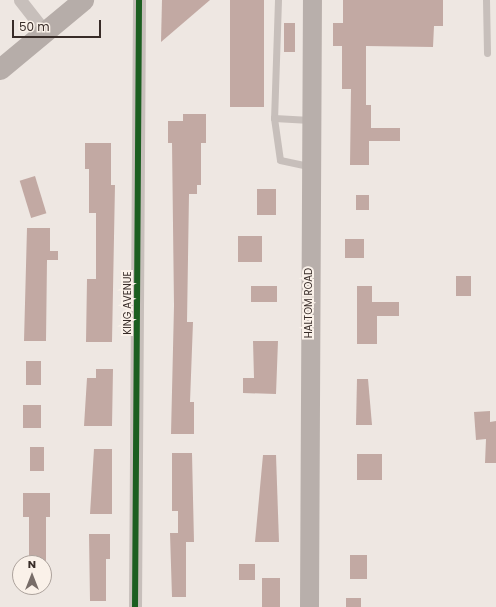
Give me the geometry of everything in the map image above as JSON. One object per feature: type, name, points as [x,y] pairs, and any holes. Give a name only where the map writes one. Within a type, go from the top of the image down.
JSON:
[{"type":"main road","points":[[0,70],[83,0]]},
{"type":"main road","name":"HALTOM ROAD","points":[[309,607],[309,166],[312,0]]},
{"type":"street","points":[[20,0],[45,32]]},
{"type":"street","name":"KING AVENUE","points":[[135,607],[139,0]]},
{"type":"lane","points":[[278,0],[274,118],[280,160],[309,166]]},
{"type":"lane","points":[[486,0],[487,53]]},
{"type":"lane","points":[[274,118],[310,120]]},
{"type":"building","points":[[162,0],[210,0],[161,42]]},
{"type":"building","points":[[230,0],[264,0],[264,107],[230,107]]},
{"type":"building","points":[[343,0],[443,0],[443,26],[434,26],[433,47],[366,46],[366,105],[371,105],[371,128],[400,128],[400,141],[369,141],[369,165],[350,165],[351,89],[342,89],[342,46],[333,46],[333,23],[343,23]]},
{"type":"building","points":[[284,23],[295,23],[295,52],[284,52]]},
{"type":"building","points":[[183,114],[206,114],[206,143],[201,143],[201,185],[197,185],[197,194],[189,194],[187,322],[193,322],[190,402],[194,402],[194,434],[171,434],[174,306],[172,143],[168,143],[168,121],[183,121]]},
{"type":"building","points":[[85,143],[111,143],[111,185],[115,185],[112,342],[86,342],[87,279],[96,279],[96,213],[89,213],[89,169],[85,169]]},
{"type":"building","points":[[35,176],[46,213],[31,218],[20,181]]},
{"type":"building","points":[[257,189],[276,189],[276,215],[257,215]]},
{"type":"building","points":[[356,195],[369,195],[369,210],[356,210]]},
{"type":"building","points":[[27,228],[50,228],[50,251],[58,251],[58,260],[47,260],[46,341],[24,341]]},
{"type":"building","points":[[238,236],[262,236],[262,262],[238,262]]},
{"type":"building","points":[[345,239],[364,239],[364,258],[345,258]]},
{"type":"building","points":[[456,276],[471,276],[471,296],[456,296]]},
{"type":"building","points":[[251,286],[277,286],[277,302],[251,302]]},
{"type":"building","points":[[357,286],[372,286],[372,302],[399,302],[399,316],[377,316],[377,344],[357,344]]},
{"type":"building","points":[[253,341],[278,341],[276,394],[243,393],[243,378],[254,378]]},
{"type":"building","points":[[26,361],[41,361],[41,385],[26,385]]},
{"type":"building","points":[[96,369],[113,369],[112,426],[84,426],[87,378],[96,378]]},
{"type":"building","points":[[357,379],[368,379],[372,425],[356,425]]},
{"type":"building","points":[[23,405],[41,405],[41,428],[23,428]]},
{"type":"building","points":[[490,411],[490,422],[496,421],[496,463],[485,463],[486,439],[476,440],[474,412]]},
{"type":"building","points":[[30,447],[44,447],[44,471],[30,471]]},
{"type":"building","points":[[94,449],[112,449],[112,514],[90,514]]},
{"type":"building","points":[[172,453],[192,453],[194,542],[186,542],[186,597],[172,597],[170,533],[178,533],[178,511],[172,511]]},
{"type":"building","points":[[357,454],[382,454],[382,480],[357,480]]},
{"type":"building","points":[[263,455],[276,455],[279,542],[255,542]]},
{"type":"building","points":[[23,493],[50,493],[50,517],[46,517],[46,555],[29,555],[29,517],[23,517]]},
{"type":"building","points":[[89,534],[110,534],[110,559],[106,559],[106,601],[90,601]]},
{"type":"building","points":[[350,555],[367,555],[367,579],[350,579]]},
{"type":"building","points":[[239,564],[255,564],[255,580],[239,580]]},
{"type":"building","points":[[262,578],[280,578],[280,607],[262,607]]},
{"type":"building","points":[[346,598],[361,598],[361,607],[346,607]]},
{"type":"cycle path","points":[[135,607],[139,0]]}]
